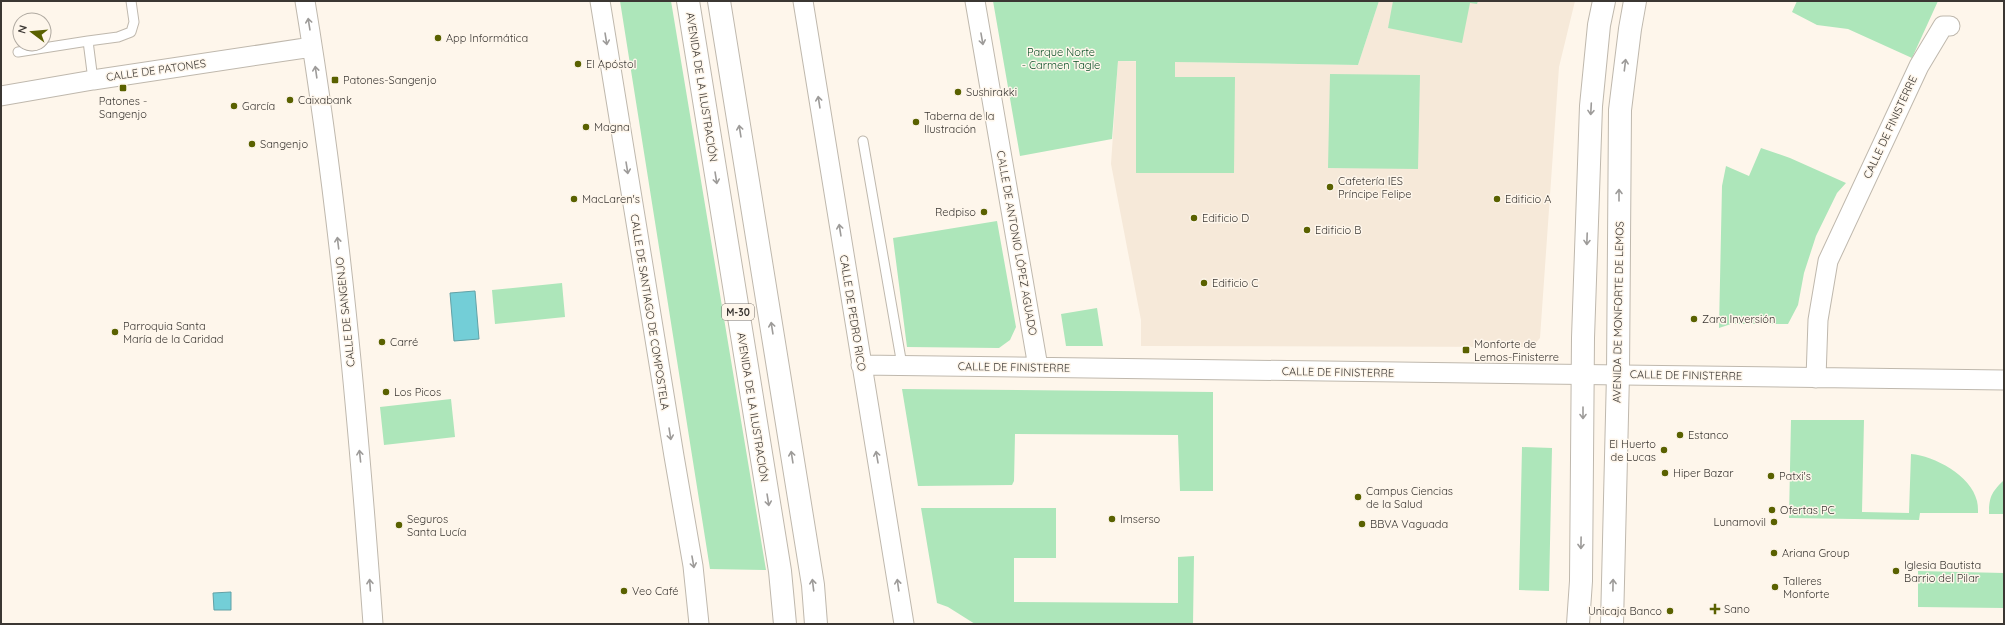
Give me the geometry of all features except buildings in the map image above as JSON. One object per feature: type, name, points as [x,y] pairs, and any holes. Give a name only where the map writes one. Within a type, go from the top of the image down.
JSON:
[{"type":"main road","name":"AVENIDA DE LA ILUSTRACIÓN","points":[[688,1],[780,571],[785,624]]},
{"type":"main road","name":"M-30","points":[[719,1],[813,585],[816,624]]},
{"type":"main road","points":[[1578,624],[1581,581],[1583,374],[1591,106],[1599,25],[1604,1]]},
{"type":"main road","name":"AVENIDA DE MONFORTE DE LEMOS","points":[[1612,624],[1618,374],[1620,110],[1635,1]]},
{"type":"street","name":"CALLE DE SANGENJO","points":[[305,1],[345,303],[363,492],[373,624]]},
{"type":"street","name":"CALLE DE SANTIAGO DE COMPOSTELA","points":[[600,1],[693,566],[699,624]]},
{"type":"street","name":"CALLE DE PEDRO RICO","points":[[802,1],[904,624]]},
{"type":"street","name":"CALLE DE ANTONIO LÓPEZ AGUADO","points":[[976,1],[1038,367]]},
{"type":"street","name":"CALLE DE FINISTERRE","points":[[1816,378],[1818,320],[1828,261],[1919,66],[1943,26],[1950,26]]},
{"type":"street","name":"CALLE DE PATONES","points":[[1,96],[93,80],[312,48]]},
{"type":"street","name":"CALLE DE FINISTERRE","points":[[861,365],[2004,380]]},
{"type":"lane","points":[[52,47],[118,37],[131,32],[134,22],[131,1]]},
{"type":"lane","points":[[88,41],[93,80]]},
{"type":"lane","points":[[863,141],[902,365]]},
{"type":"shaded area","points":[[1379,1],[1575,1],[1559,67],[1540,338],[1532,347],[1141,346],[1141,320],[1111,164],[1118,61],[1358,65]]},
{"type":"green space","points":[[620,1],[671,1],[766,570],[710,569]]},
{"type":"green space","name":"Parque Norte - Carmen Tagle","points":[[993,1],[1379,1],[1358,65],[1175,62],[1175,77],[1235,77],[1234,173],[1136,173],[1136,61],[1118,61],[1112,139],[1020,156]]},
{"type":"green space","points":[[1393,1],[1478,1],[1477,4],[1470,3],[1462,43],[1388,28]]},
{"type":"green space","points":[[1797,1],[1938,1],[1912,58],[1848,29],[1817,25],[1792,12]]},
{"type":"green space","points":[[1330,74],[1420,75],[1418,169],[1328,168]]},
{"type":"green space","points":[[1761,148],[1790,158],[1846,183],[1837,193],[1816,236],[1804,273],[1798,305],[1788,324],[1731,324],[1719,328],[1722,186],[1726,166],[1749,176]]},
{"type":"green space","points":[[997,221],[1016,327],[1010,340],[999,348],[907,347],[893,238]]},
{"type":"green space","points":[[562,283],[565,317],[495,324],[492,290]]},
{"type":"green space","points":[[1097,308],[1103,346],[1066,346],[1061,314]]},
{"type":"green space","points":[[902,389],[1213,392],[1213,491],[1180,491],[1178,435],[1015,434],[1014,481],[1012,485],[918,486]]},
{"type":"green space","points":[[451,399],[455,437],[384,445],[380,407]]},
{"type":"green space","points":[[1791,420],[1864,420],[1862,512],[1909,513],[1911,454],[1940,463],[1960,475],[1973,492],[1977,502],[1978,513],[1920,513],[1919,520],[1789,518]]},
{"type":"green space","points":[[1522,447],[1552,448],[1549,591],[1519,590]]},
{"type":"green space","points":[[2004,480],[2004,514],[1989,514],[1992,495]]},
{"type":"green space","points":[[921,508],[1056,508],[1056,558],[1014,558],[1014,602],[1178,603],[1178,557],[1194,556],[1193,624],[975,624],[948,607],[937,603]]},
{"type":"green space","points":[[1918,571],[2004,573],[2004,608],[1918,607]]},
{"type":"water","points":[[475,291],[479,339],[454,341],[450,293]]},
{"type":"water","points":[[231,592],[231,610],[214,610],[213,593]]},
{"type":"place","name":"App Informática","points":[[438,38]]},
{"type":"place","name":"El Apóstol","points":[[578,64]]},
{"type":"place","name":"Patones-Sangenjo","points":[[335,80]]},
{"type":"place","name":"Patones - Sangenjo","points":[[123,88]]},
{"type":"place","name":"Sushirakki","points":[[958,92]]},
{"type":"place","name":"Caixabank","points":[[290,100]]},
{"type":"place","name":"García","points":[[234,106]]},
{"type":"place","name":"Taberna de la Ilustración","points":[[916,122]]},
{"type":"place","name":"Magna","points":[[586,127]]},
{"type":"place","name":"Sangenjo","points":[[252,144]]},
{"type":"place","name":"Cafetería IES Príncipe Felipe","points":[[1330,187]]},
{"type":"place","name":"MacLaren's","points":[[574,199]]},
{"type":"place","name":"Edificio A","points":[[1497,199]]},
{"type":"place","name":"Redpiso","points":[[984,212]]},
{"type":"place","name":"Edificio D","points":[[1194,218]]},
{"type":"place","name":"Edificio B","points":[[1307,230]]},
{"type":"place","name":"Edificio C","points":[[1204,283]]},
{"type":"place","name":"Zara Inversión","points":[[1694,319]]},
{"type":"place","name":"Parroquia Santa María de la Caridad","points":[[115,332]]},
{"type":"place","name":"Carré","points":[[382,342]]},
{"type":"place","name":"Monforte de Lemos-Finisterre","points":[[1466,350]]},
{"type":"place","name":"Los Picos","points":[[386,392]]},
{"type":"place","name":"Estanco","points":[[1680,435]]},
{"type":"place","name":"El Huerto de Lucas","points":[[1664,450]]},
{"type":"place","name":"Hiper Bazar","points":[[1665,473]]},
{"type":"place","name":"Patxi's","points":[[1771,476]]},
{"type":"place","name":"Campus Ciencias de la Salud","points":[[1358,497]]},
{"type":"place","name":"Ofertas PC","points":[[1772,510]]},
{"type":"place","name":"Imserso","points":[[1112,519]]},
{"type":"place","name":"Lunamovil","points":[[1774,522]]},
{"type":"place","name":"BBVA Vaguada","points":[[1362,524]]},
{"type":"place","name":"Seguros Santa Lucía","points":[[399,525]]},
{"type":"place","name":"Ariana Group","points":[[1774,553]]},
{"type":"place","name":"Iglesia Bautista Barrio del Pilar","points":[[1896,571]]},
{"type":"place","name":"Talleres Monforte","points":[[1775,587]]},
{"type":"place","name":"Veo Café","points":[[624,591]]},
{"type":"place","name":"Sano","points":[[1715,609]]},
{"type":"place","name":"Unicaja Banco","points":[[1670,611]]}]
